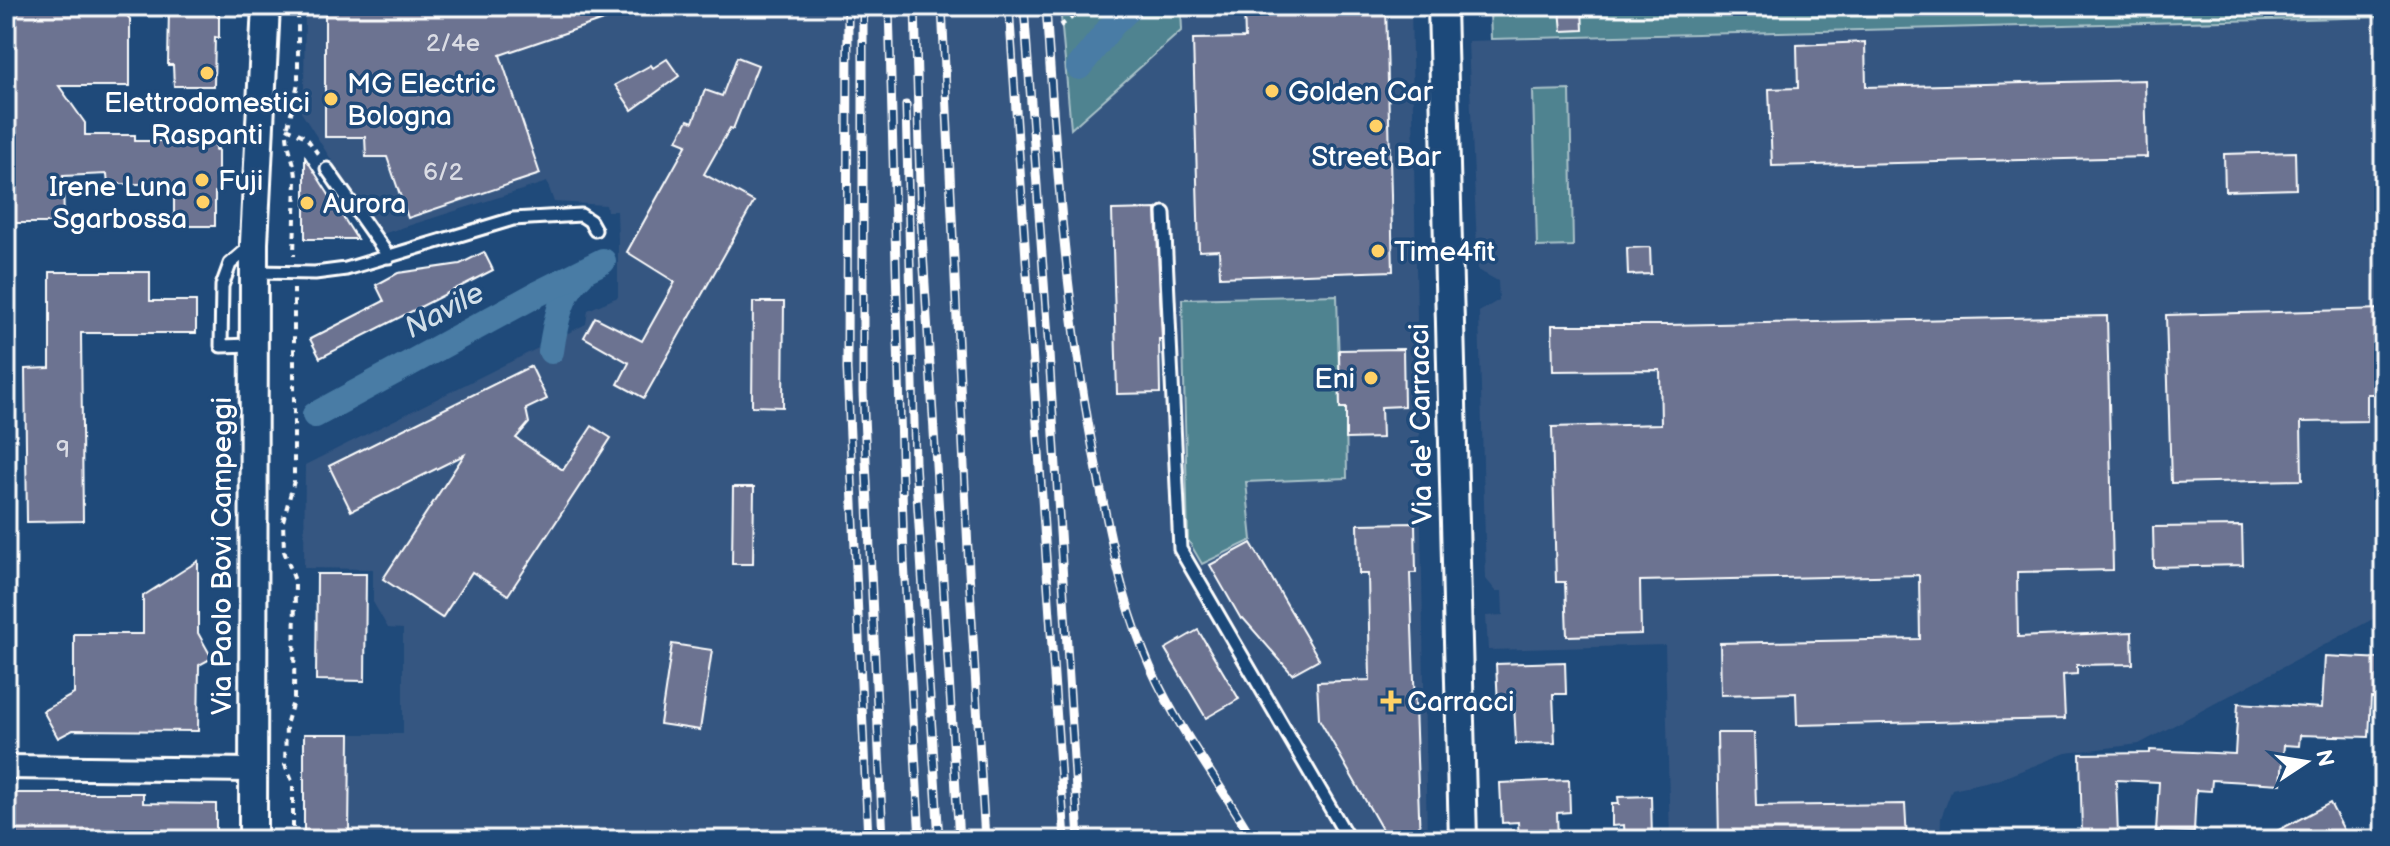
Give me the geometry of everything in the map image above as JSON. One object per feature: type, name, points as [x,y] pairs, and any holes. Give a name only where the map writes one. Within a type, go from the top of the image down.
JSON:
[{"type":"street","name":"Via Paolo Bovi Campeggi","points":[[253,840],[254,243],[266,6]]},
{"type":"street","name":"Via de' Carracci","points":[[1442,6],[1463,840]]},
{"type":"street","points":[[6,767],[252,770]]},
{"type":"lane","points":[[327,169],[389,257]]},
{"type":"lane","points":[[1164,213],[1180,549],[1349,840]]},
{"type":"lane","points":[[254,272],[332,272],[513,219],[581,215],[590,221],[595,230]]},
{"type":"lane","points":[[254,243],[230,264],[222,286],[221,346],[254,345]]},
{"type":"path","points":[[294,260],[296,177],[295,165],[288,150],[287,128],[298,83],[298,6]]},
{"type":"path","points":[[1060,26],[1088,6]]},
{"type":"path","points":[[287,128],[306,137],[327,169]]},
{"type":"path","points":[[293,840],[293,783],[285,765],[286,725],[294,698],[295,581],[284,551],[283,521],[294,481],[294,287]]},
{"type":"shaded area","points":[[305,6],[1060,6],[1071,128],[1185,6],[1411,6],[1427,840],[303,840],[304,734],[403,734],[403,629],[388,628],[373,602],[373,569],[304,568],[305,465],[586,324],[588,310],[618,297],[617,211],[607,211],[606,205],[554,202],[547,182],[379,235],[301,112]]},
{"type":"shaded area","points":[[2384,17],[2384,613],[2139,744],[2066,753],[2000,779],[1952,789],[1941,818],[1940,840],[1670,840],[1665,645],[1488,650],[1486,616],[1503,615],[1502,591],[1496,591],[1486,579],[1479,312],[1499,300],[1498,281],[1478,270],[1468,41]]},
{"type":"green space","points":[[1060,6],[1185,6],[1181,9],[1182,30],[1071,129]]},
{"type":"green space","points":[[1496,6],[2384,6],[2384,17],[1491,39],[1490,12]]},
{"type":"green space","points":[[1570,90],[1573,246],[1537,247],[1533,91]]},
{"type":"green space","points":[[1337,295],[1340,407],[1346,408],[1347,478],[1246,482],[1252,540],[1202,564],[1188,540],[1182,299]]},
{"type":"building","points":[[14,6],[119,6],[130,19],[130,86],[59,86],[85,123],[85,135],[135,135],[135,141],[174,141],[174,133],[215,133],[218,191],[215,192],[215,226],[174,226],[174,184],[108,184],[107,174],[63,176],[64,223],[6,223],[6,12]]},
{"type":"building","points":[[169,6],[219,6],[214,86],[174,86],[173,65],[168,65]]},
{"type":"building","points":[[325,6],[634,6],[635,9],[500,55],[540,174],[408,218],[387,157],[366,157],[365,137],[325,137]]},
{"type":"building","name":"Golden Car","points":[[1244,6],[1386,6],[1393,271],[1220,277],[1219,250],[1199,251],[1193,39],[1245,38]]},
{"type":"building","points":[[1560,9],[1582,9],[1583,30],[1562,31]]},
{"type":"building","points":[[1865,42],[1866,87],[2145,80],[2147,157],[1772,166],[1769,89],[1798,88],[1797,45]]},
{"type":"building","points":[[737,57],[758,65],[733,129],[730,128],[704,174],[754,202],[644,398],[618,384],[629,363],[584,337],[595,317],[642,341],[675,282],[627,252],[687,144],[677,140],[688,120],[693,122],[705,90],[722,96]]},
{"type":"building","points":[[667,59],[679,76],[632,110],[615,85]]},
{"type":"building","points":[[2295,152],[2296,189],[2225,191],[2224,154]]},
{"type":"building","points":[[305,157],[357,239],[305,239]]},
{"type":"building","points":[[1156,209],[1162,339],[1159,339],[1160,393],[1117,394],[1112,210]]},
{"type":"building","points":[[1650,247],[1651,274],[1628,275],[1627,248]]},
{"type":"building","points":[[484,252],[493,270],[320,358],[310,339],[384,301],[376,285],[398,273],[460,264]]},
{"type":"building","points":[[50,272],[150,272],[150,301],[196,301],[196,333],[81,333],[83,521],[27,522],[25,369],[50,368]]},
{"type":"building","points":[[753,302],[784,302],[783,407],[752,406]]},
{"type":"building","points":[[2384,309],[2384,394],[2367,394],[2367,421],[2301,422],[2302,480],[2171,483],[2166,315]]},
{"type":"building","points":[[2107,316],[2113,570],[2017,572],[2018,637],[2132,632],[2133,664],[2077,665],[2077,674],[2063,675],[2065,719],[1797,725],[1796,693],[1721,695],[1720,643],[1920,639],[1919,575],[1640,581],[1641,634],[1567,636],[1565,582],[1556,582],[1552,427],[1661,424],[1660,370],[1553,371],[1552,325]]},
{"type":"building","name":"Eni","points":[[1403,349],[1404,406],[1381,407],[1382,438],[1346,439],[1346,408],[1340,408],[1339,350]]},
{"type":"building","points":[[531,366],[547,399],[526,409],[529,423],[516,438],[563,470],[592,426],[611,438],[508,595],[472,572],[442,618],[383,579],[464,455],[351,511],[329,466]]},
{"type":"building","points":[[733,487],[754,487],[753,564],[732,564]]},
{"type":"building","points":[[1415,523],[1416,573],[1410,573],[1420,840],[1388,840],[1319,719],[1317,682],[1370,680],[1368,574],[1359,574],[1358,524]]},
{"type":"building","points":[[2242,526],[2243,565],[2154,567],[2153,527]]},
{"type":"building","points":[[1251,543],[1319,659],[1292,674],[1241,619],[1210,565]]},
{"type":"building","points":[[198,561],[198,633],[212,658],[199,665],[198,731],[73,730],[58,738],[43,711],[74,694],[74,634],[143,634],[143,596]]},
{"type":"building","points":[[317,574],[366,574],[365,681],[316,680]]},
{"type":"building","points":[[1198,630],[1239,699],[1206,718],[1165,649]]},
{"type":"building","points":[[672,644],[712,650],[700,730],[660,724]]},
{"type":"building","points":[[2325,656],[2384,659],[2384,698],[2371,698],[2369,737],[2300,735],[2299,746],[2284,745],[2281,784],[2212,780],[2211,791],[2196,790],[2194,832],[2156,831],[2159,782],[2116,780],[2118,835],[2082,836],[2080,754],[2150,753],[2150,750],[2235,754],[2238,703],[2322,708]]},
{"type":"building","points":[[1565,662],[1566,694],[1553,694],[1555,743],[1516,744],[1514,704],[1498,705],[1496,664]]},
{"type":"building","points":[[1717,733],[1754,733],[1756,806],[1905,804],[1907,840],[1719,840]]},
{"type":"building","points":[[304,734],[350,734],[349,840],[304,840]]},
{"type":"building","points":[[1569,780],[1570,812],[1557,813],[1558,840],[1519,840],[1518,822],[1502,823],[1500,783]]},
{"type":"building","points":[[6,793],[143,793],[143,803],[216,804],[216,840],[6,840]]},
{"type":"building","points":[[1651,796],[1652,840],[1625,840],[1624,825],[1612,826],[1612,804],[1619,804],[1618,797]]},
{"type":"building","points":[[2330,803],[2346,834],[2335,840],[2260,840]]},
{"type":"waterway","points":[[1079,67],[1113,24],[1132,6]]},
{"type":"waterway","name":"Navile","points":[[315,415],[603,261]]},
{"type":"waterway","points":[[551,351],[563,300],[581,275]]},
{"type":"railway","points":[[848,6],[847,369],[868,840]]},
{"type":"railway","points":[[863,6],[863,393],[883,840]]},
{"type":"railway","points":[[889,6],[904,561],[920,840]]},
{"type":"railway","points":[[915,6],[921,219],[959,840]]},
{"type":"railway","points":[[942,6],[985,840]]},
{"type":"railway","points":[[1009,6],[1065,840]]},
{"type":"railway","points":[[1024,6],[1079,840]]},
{"type":"railway","points":[[1046,6],[1059,183],[1078,359],[1117,565],[1136,631],[1155,677],[1180,725],[1253,840]]},
{"type":"railway","points":[[906,105],[915,463],[939,840]]},
{"type":"place","name":"Elettrodomestici Raspanti","points":[[207,73]]},
{"type":"place","name":"Golden Car","points":[[1272,91]]},
{"type":"place","name":"MG Electric Bologna","points":[[331,99]]},
{"type":"place","name":"Street Bar","points":[[1376,126]]},
{"type":"place","name":"Fuji","points":[[202,180]]},
{"type":"place","name":"Irene Luna Sgarbossa","points":[[203,202]]},
{"type":"place","name":"Aurora","points":[[307,203]]},
{"type":"place","name":"Time4fit","points":[[1378,251]]},
{"type":"place","name":"Eni","points":[[1371,378]]},
{"type":"place","name":"Carracci","points":[[1391,701]]}]
